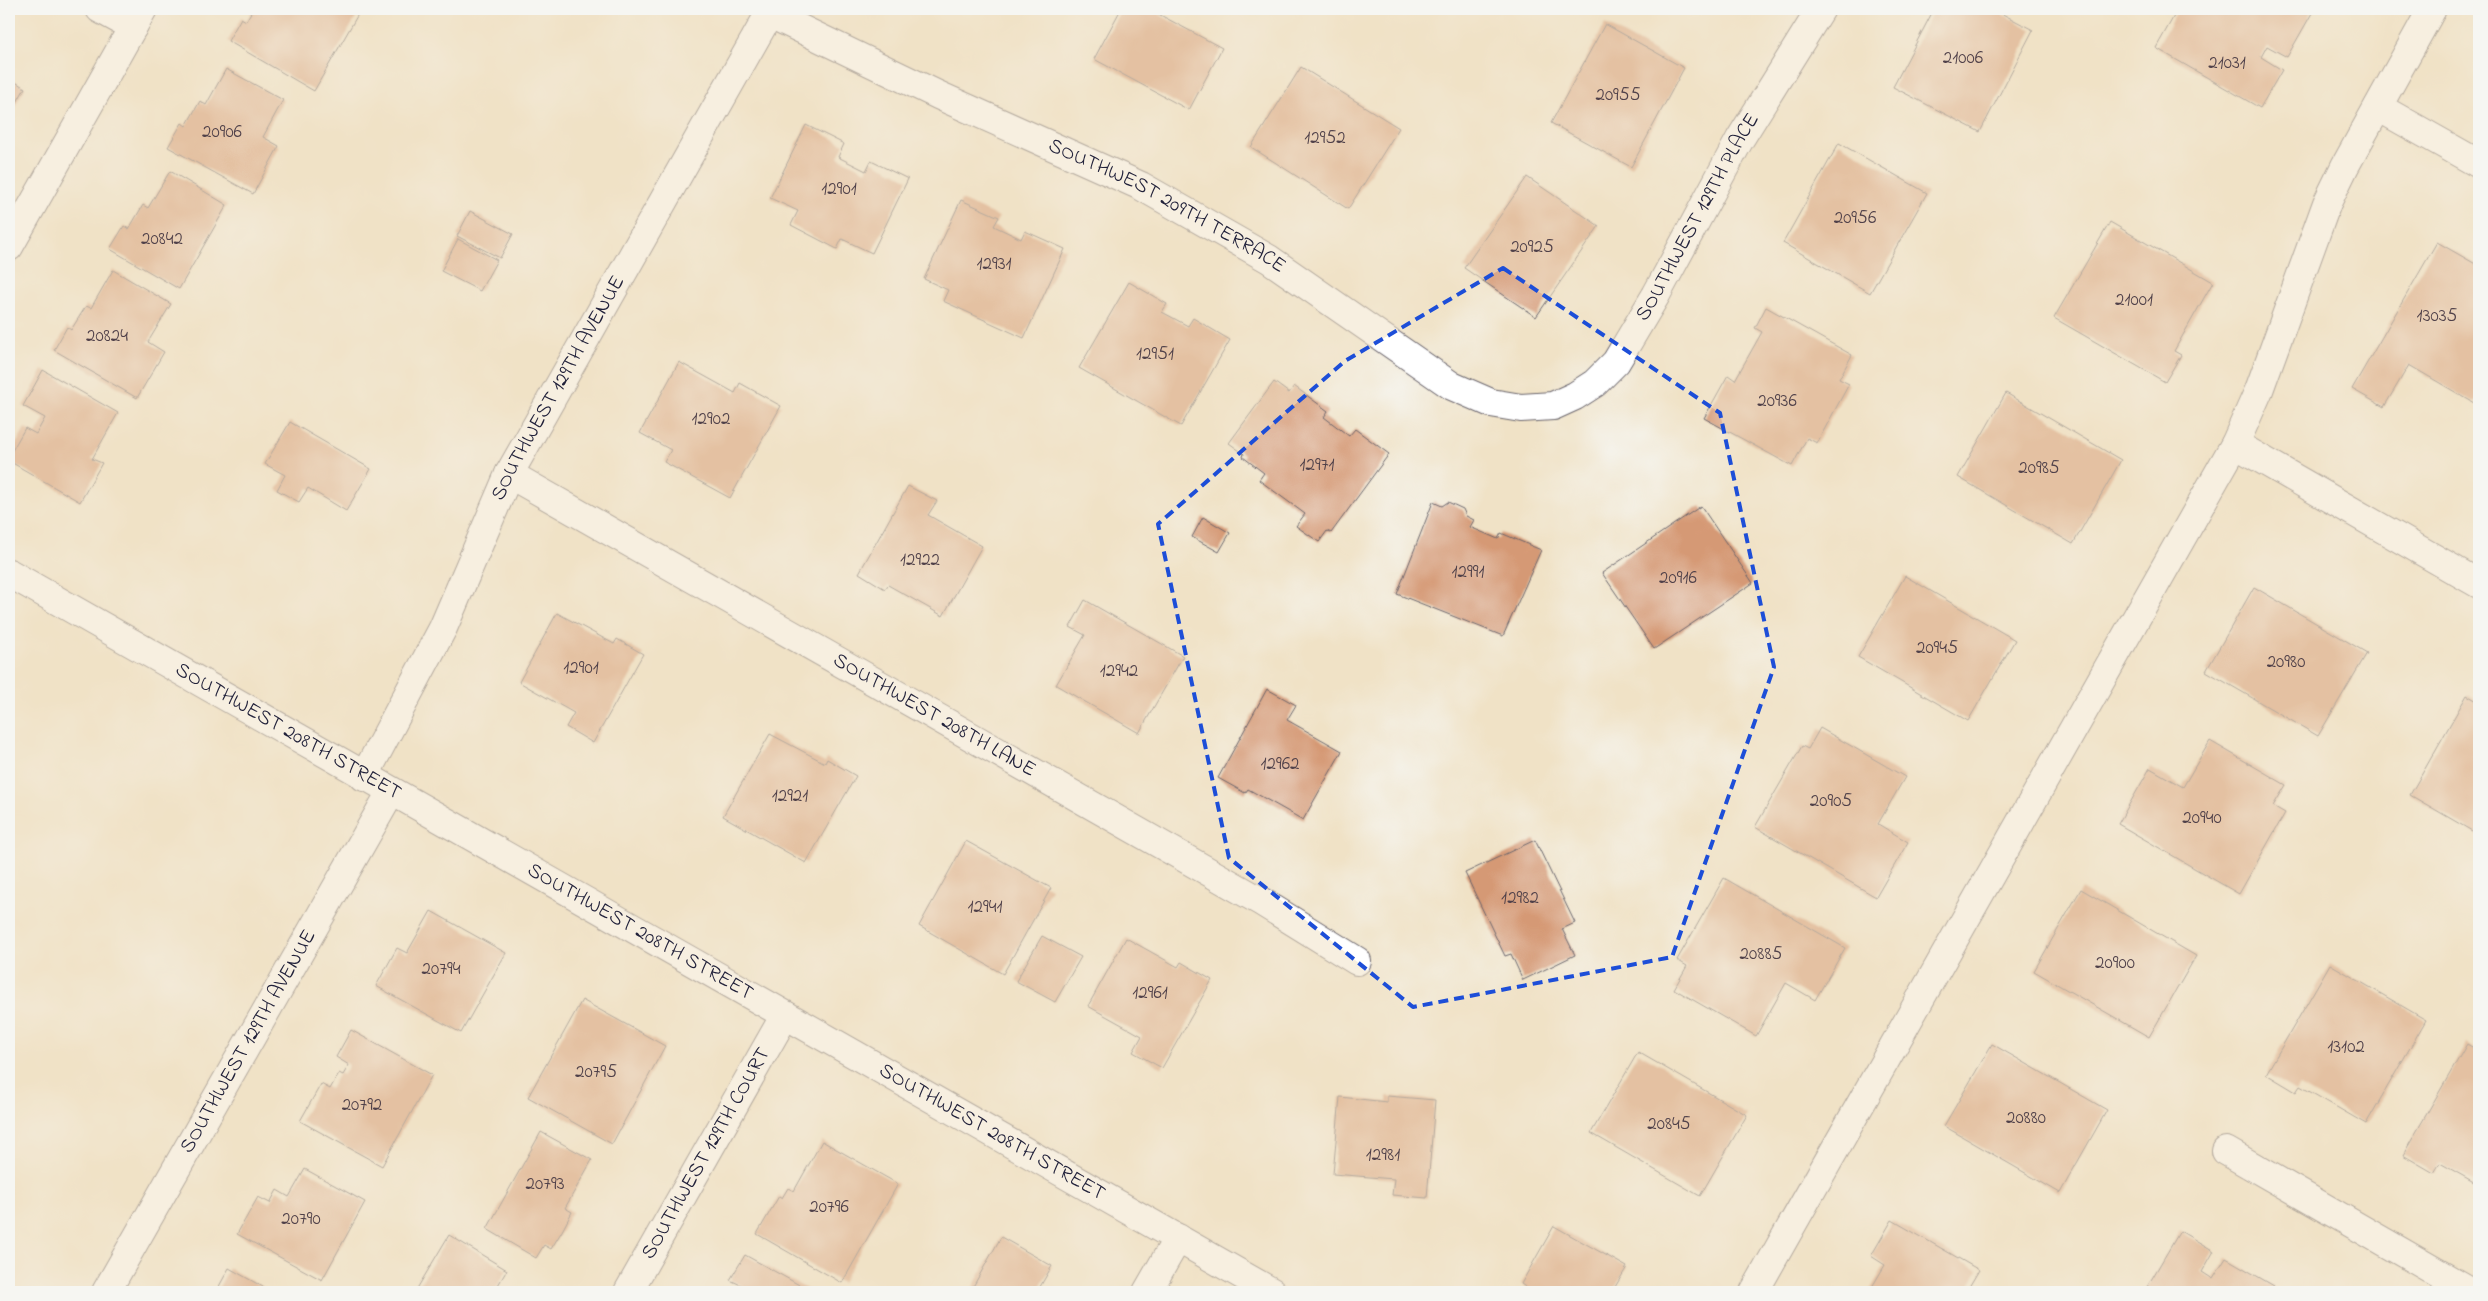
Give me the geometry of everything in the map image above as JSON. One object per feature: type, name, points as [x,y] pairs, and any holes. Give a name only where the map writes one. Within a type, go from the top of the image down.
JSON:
[{"type":"street","points":[[9,247],[138,18],[100,9]]},
{"type":"street","name":"SOUTHWEST 129TH PLACE","points":[[1552,406],[1575,396],[1595,383],[1616,362],[1656,295],[1740,139],[1821,9]]},
{"type":"street","points":[[1754,1292],[2235,444],[2262,381],[2328,203],[2432,9]]},
{"type":"street","name":"SOUTHWEST 209TH TERRACE","points":[[771,11],[938,95],[1141,186],[1269,259],[1452,386],[1491,403],[1521,408],[1552,406]]},
{"type":"street","name":"SOUTHWEST 129TH AVENUE","points":[[364,777],[443,628],[509,474],[771,11]]},
{"type":"street","points":[[2378,107],[2479,164]]},
{"type":"street","points":[[2235,444],[2479,584]]},
{"type":"street","name":"SOUTHWEST 208TH LANE","points":[[509,474],[1262,902],[1358,961]]},
{"type":"street","name":"SOUTHWEST 208TH STREET","points":[[9,573],[364,777],[1272,1292]]},
{"type":"street","name":"SOUTHWEST 129TH AVENUE","points":[[106,1292],[391,792]]},
{"type":"street","name":"SOUTHWEST 129TH COURT","points":[[628,1292],[785,1015]]},
{"type":"street","points":[[2226,1151],[2471,1292]]},
{"type":"street","points":[[1147,1292],[1178,1238]]},
{"type":"highlighted area","points":[[1503,268],[1720,413],[1774,667],[1672,957],[1413,1007],[1229,858],[1158,524],[1345,361]]},
{"type":"building","points":[[253,9],[361,9],[314,91],[228,41],[241,18],[246,21]]},
{"type":"building","points":[[1121,9],[1149,9],[1222,48],[1189,110],[1094,59]]},
{"type":"building","points":[[1934,9],[1993,9],[2033,30],[1980,132],[1893,87]]},
{"type":"building","points":[[2178,9],[2304,9],[2312,13],[2287,57],[2267,46],[2261,57],[2282,70],[2260,108],[2156,48]]},
{"type":"building","points":[[1605,24],[1684,68],[1631,167],[1551,123]]},
{"type":"building","points":[[1301,67],[1399,128],[1348,209],[1251,147]]},
{"type":"building","points":[[226,69],[283,100],[263,137],[279,146],[253,194],[168,147],[182,123],[186,126],[200,101],[206,105]]},
{"type":"building","points":[[9,78],[25,88],[9,116]]},
{"type":"building","points":[[806,125],[844,144],[838,157],[866,171],[871,161],[908,179],[872,253],[842,239],[837,249],[791,225],[798,211],[770,198]]},
{"type":"building","points":[[1839,143],[1927,193],[1870,293],[1783,243]]},
{"type":"building","points":[[170,171],[227,205],[179,289],[110,249],[124,226],[129,229],[143,205],[148,208]]},
{"type":"building","points":[[1527,177],[1599,226],[1536,317],[1464,268]]},
{"type":"building","points":[[961,200],[999,217],[994,226],[1021,239],[1025,231],[1065,249],[1024,338],[943,301],[948,290],[924,279]]},
{"type":"building","points":[[470,211],[513,234],[500,258],[457,236]]},
{"type":"building","points":[[2110,222],[2213,282],[2174,351],[2181,355],[2165,382],[2054,318]]},
{"type":"building","points":[[458,239],[497,260],[480,291],[441,271]]},
{"type":"building","points":[[2437,242],[2479,266],[2479,395],[2474,403],[2409,365],[2384,407],[2352,389]]},
{"type":"building","points":[[113,270],[171,304],[148,342],[164,352],[137,398],[54,350],[67,327],[71,330],[86,306],[91,308]]},
{"type":"building","points":[[1129,282],[1167,304],[1162,312],[1188,326],[1193,318],[1230,340],[1181,426],[1079,368]]},
{"type":"building","points":[[1766,307],[1852,355],[1839,379],[1849,384],[1817,443],[1807,438],[1792,466],[1704,418],[1728,375],[1735,380],[1762,332],[1755,328]]},
{"type":"building","points":[[679,362],[735,393],[740,383],[781,406],[730,498],[664,462],[671,450],[640,433]]},
{"type":"building","points":[[43,370],[118,413],[92,459],[102,463],[80,502],[9,461],[9,456],[25,428],[36,434],[45,418],[23,406]]},
{"type":"building","points":[[1274,382],[1289,393],[1294,386],[1328,411],[1324,417],[1349,436],[1355,429],[1389,454],[1331,533],[1327,531],[1319,542],[1296,526],[1305,514],[1259,480],[1264,473],[1243,457],[1244,454],[1229,443]]},
{"type":"building","points":[[2006,393],[2121,460],[2073,544],[1958,477]]},
{"type":"building","points":[[290,422],[371,469],[346,511],[308,488],[299,502],[277,490],[285,475],[265,464]]},
{"type":"building","points":[[908,486],[937,501],[928,515],[982,546],[943,616],[888,585],[885,589],[859,573]]},
{"type":"building","points":[[1433,502],[1442,506],[1448,502],[1463,509],[1466,516],[1474,520],[1470,527],[1498,539],[1501,533],[1541,550],[1503,636],[1397,594]]},
{"type":"building","points":[[1701,506],[1753,583],[1654,649],[1602,573]]},
{"type":"building","points":[[1203,517],[1230,533],[1219,552],[1192,537]]},
{"type":"building","points":[[1905,576],[2015,640],[1968,721],[1858,657]]},
{"type":"building","points":[[2254,587],[2367,653],[2318,736],[2206,671]]},
{"type":"building","points":[[1085,600],[1183,656],[1139,733],[1056,685],[1085,635],[1070,627]]},
{"type":"building","points":[[557,613],[614,644],[617,639],[643,654],[593,743],[566,727],[574,713],[519,682]]},
{"type":"building","points":[[1267,689],[1296,705],[1287,720],[1342,751],[1303,820],[1248,789],[1245,793],[1218,778]]},
{"type":"building","points":[[2467,695],[2479,702],[2479,835],[2410,795]]},
{"type":"building","points":[[1820,728],[1905,777],[1878,824],[1908,842],[1876,897],[1755,827],[1802,746],[1808,749]]},
{"type":"building","points":[[770,734],[825,763],[827,759],[856,776],[806,863],[723,816]]},
{"type":"building","points":[[2210,741],[2286,785],[2273,806],[2285,813],[2239,894],[2118,824],[2150,768],[2183,787]]},
{"type":"building","points":[[1535,840],[1575,923],[1562,929],[1575,955],[1523,980],[1511,954],[1505,956],[1465,873]]},
{"type":"building","points":[[966,841],[1051,888],[1003,974],[919,926]]},
{"type":"building","points":[[1724,878],[1845,948],[1815,1000],[1786,983],[1756,1036],[1674,989],[1687,966],[1677,960]]},
{"type":"building","points":[[2081,889],[2196,956],[2149,1037],[2034,971]]},
{"type":"building","points":[[431,911],[506,953],[461,1033],[376,986],[397,948],[407,953]]},
{"type":"building","points":[[1042,936],[1081,957],[1055,1002],[1016,981]]},
{"type":"building","points":[[1126,938],[1178,967],[1181,962],[1212,980],[1162,1068],[1133,1052],[1142,1036],[1088,1006]]},
{"type":"building","points":[[2330,964],[2426,1020],[2366,1124],[2300,1086],[2296,1092],[2266,1074]]},
{"type":"building","points":[[582,1000],[665,1046],[612,1144],[528,1097]]},
{"type":"building","points":[[351,1030],[432,1075],[382,1166],[300,1121],[321,1084],[330,1089],[339,1073],[343,1075],[349,1065],[336,1057]]},
{"type":"building","points":[[1992,1044],[2107,1110],[2060,1193],[1944,1126]]},
{"type":"building","points":[[2467,1044],[2479,1051],[2479,1185],[2440,1163],[2434,1173],[2403,1155]]},
{"type":"building","points":[[1638,1052],[1747,1115],[1700,1196],[1591,1133]]},
{"type":"building","points":[[1387,1096],[1435,1100],[1427,1198],[1392,1195],[1394,1179],[1333,1174],[1340,1097],[1387,1102]]},
{"type":"building","points":[[541,1132],[592,1160],[565,1208],[572,1212],[562,1231],[551,1249],[544,1245],[536,1258],[487,1229]]},
{"type":"building","points":[[822,1141],[898,1184],[842,1283],[757,1234],[779,1196],[782,1198],[788,1188],[794,1191]]},
{"type":"building","points":[[305,1169],[365,1202],[322,1280],[237,1234],[258,1197],[270,1203],[277,1190],[289,1197]]},
{"type":"building","points":[[1892,1220],[1979,1270],[1966,1292],[1869,1292],[1885,1265],[1871,1256]]},
{"type":"building","points":[[1554,1226],[1627,1267],[1612,1292],[1533,1292],[1521,1284]]},
{"type":"building","points":[[2180,1231],[2214,1251],[2202,1272],[2213,1279],[2226,1258],[2274,1286],[2270,1292],[2144,1292]]},
{"type":"building","points":[[449,1235],[507,1270],[494,1292],[415,1292]]},
{"type":"building","points":[[1001,1237],[1052,1266],[1037,1292],[970,1292]]},
{"type":"building","points":[[745,1255],[812,1292],[739,1292],[743,1286],[730,1280]]},
{"type":"building","points":[[229,1268],[272,1292],[216,1292]]}]
